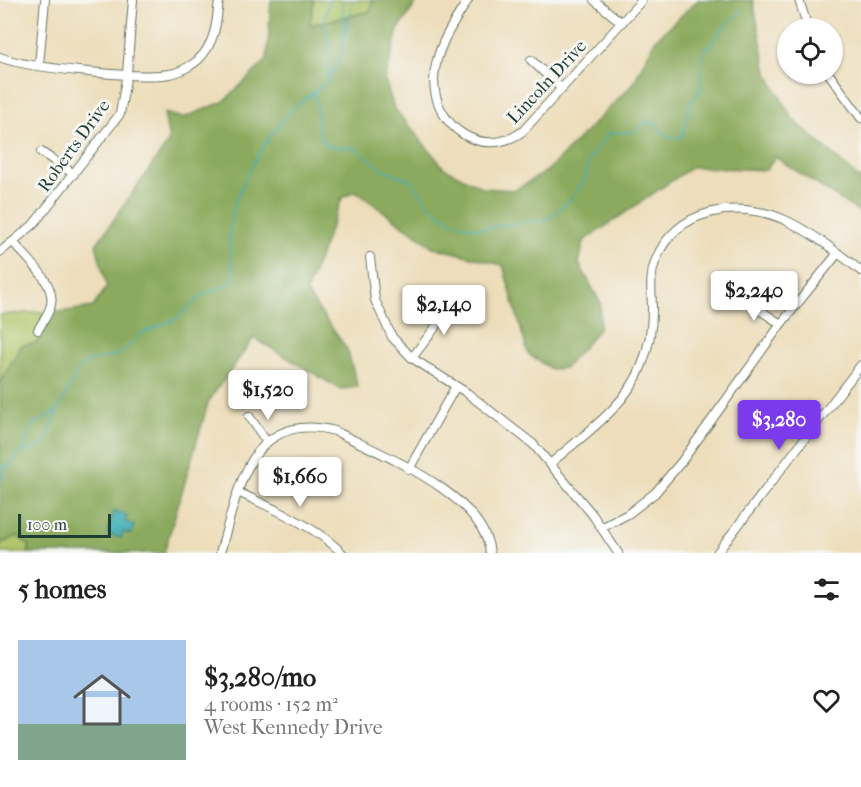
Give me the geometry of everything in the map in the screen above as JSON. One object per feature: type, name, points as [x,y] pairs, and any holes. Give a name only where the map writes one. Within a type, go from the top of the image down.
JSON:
[{"type":"street","points":[[39,65],[45,0]]},
{"type":"street","name":"Roberts Drive","points":[[0,252],[14,243],[33,225],[120,114],[128,73],[133,0]]},
{"type":"street","points":[[0,57],[12,62],[39,65],[128,73],[170,74],[198,60],[213,36],[219,0]]},
{"type":"street","name":"Lincoln Drive","points":[[468,0],[438,51],[434,80],[439,103],[459,132],[468,138],[484,143],[510,141],[523,131],[642,0]]},
{"type":"street","points":[[594,0],[622,23]]},
{"type":"street","points":[[799,0],[805,18]]},
{"type":"street","points":[[531,60],[562,88]]},
{"type":"street","points":[[836,84],[861,118]]},
{"type":"street","points":[[41,152],[74,174]]},
{"type":"street","points":[[550,464],[606,415],[628,391],[642,365],[649,335],[650,287],[655,262],[665,242],[677,228],[692,218],[711,212],[748,210],[786,220],[861,270]]},
{"type":"street","points":[[14,243],[47,284],[52,296],[50,308],[38,330]]},
{"type":"street","points":[[601,528],[628,514],[655,493],[682,461],[781,324],[838,253]]},
{"type":"street","points":[[370,257],[375,300],[392,337],[412,358],[456,386],[533,444],[601,528],[618,553]]},
{"type":"street","points":[[741,298],[781,324]]},
{"type":"street","points":[[412,358],[456,300]]},
{"type":"street","points":[[717,553],[861,365]]},
{"type":"street","points":[[409,469],[456,386]]},
{"type":"street","points":[[249,416],[266,441]]},
{"type":"street","points":[[220,553],[238,492],[250,462],[266,441],[294,428],[320,427],[335,431],[437,483],[453,495],[478,524],[490,553]]},
{"type":"street","points":[[238,492],[293,519],[333,544],[342,553]]},
{"type":"green space","points":[[271,0],[314,0],[310,25],[371,11],[372,0],[418,0],[398,30],[385,80],[394,108],[444,168],[483,188],[515,190],[547,171],[633,84],[655,40],[698,0],[753,0],[767,73],[792,118],[861,180],[861,213],[775,157],[766,170],[692,167],[584,241],[579,263],[601,304],[599,329],[565,368],[551,369],[528,354],[503,265],[433,247],[355,191],[342,198],[306,292],[347,349],[358,387],[340,389],[254,338],[209,400],[164,553],[29,553],[29,545],[17,536],[0,544],[0,382],[22,345],[36,343],[53,313],[93,307],[107,287],[96,245],[169,141],[164,113],[183,118],[223,102],[267,60]]},
{"type":"green space","points":[[314,0],[372,0],[371,11],[309,25]]},
{"type":"green space","points":[[53,313],[36,344],[22,345],[0,382],[0,315]]},
{"type":"green space","points":[[17,536],[29,545],[29,553],[0,553],[0,544]]},
{"type":"water","points":[[114,511],[127,515],[125,522],[134,525],[131,534],[123,532],[121,538],[107,534]]},
{"type":"waterway","points":[[328,79],[328,37],[323,24],[329,0]]},
{"type":"waterway","points":[[342,0],[344,36]]},
{"type":"waterway","points":[[0,483],[6,469],[22,451],[32,425],[57,411],[81,366],[90,361],[120,354],[141,334],[176,319],[204,294],[231,284],[233,277],[230,227],[244,181],[281,122],[329,78],[339,60],[353,0]]},
{"type":"waterway","points":[[312,92],[317,104],[319,131],[327,146],[355,148],[381,168],[412,181],[427,203],[451,221],[477,229],[548,219],[570,200],[584,182],[589,159],[609,133],[634,132],[647,121],[657,125],[667,137],[677,138],[683,135],[690,104],[701,90],[701,57],[727,23],[743,11]]},
{"type":"waterway","points":[[23,451],[30,451],[46,443],[57,412]]},
{"type":"waterway","points":[[0,467],[7,466]]}]
